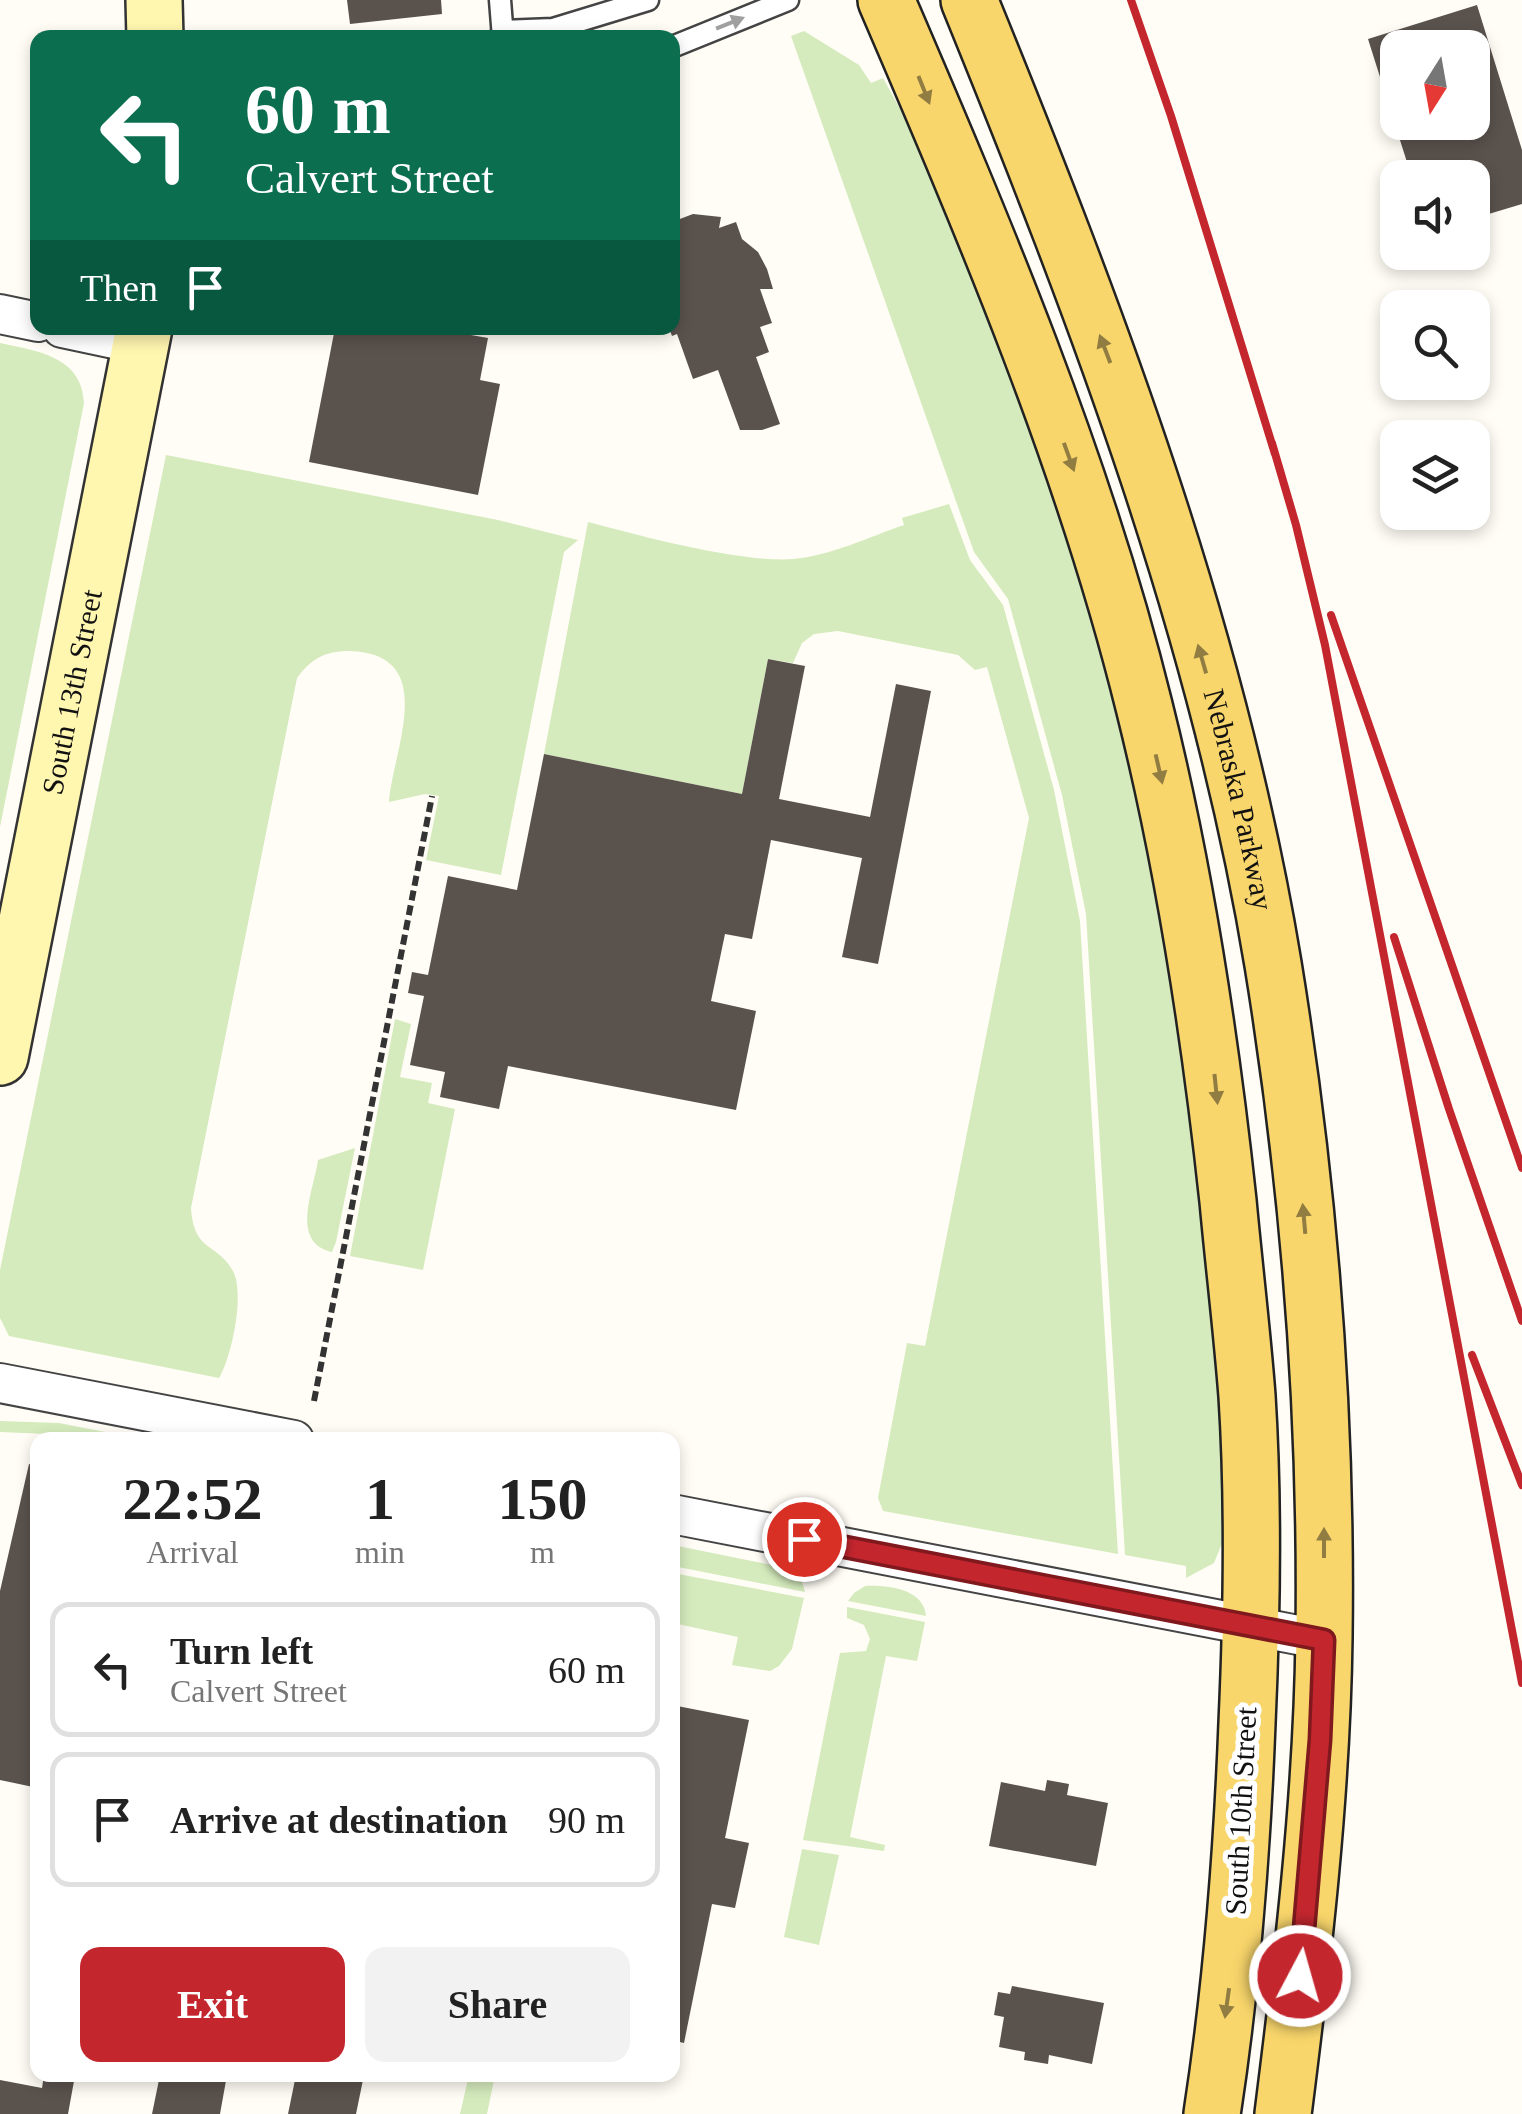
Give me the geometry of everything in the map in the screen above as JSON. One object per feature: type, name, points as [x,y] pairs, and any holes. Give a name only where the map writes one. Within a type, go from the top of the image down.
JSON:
[{"type":"main road","points":[[154,0],[155,30]]},
{"type":"main road","points":[[886,0],[1026,338],[1081,492],[1144,702],[1195,941],[1213,1066],[1247,1398],[1251,1626]]},
{"type":"main road","name":"Nebraska Parkway","points":[[970,0],[1116,378],[1170,543],[1224,737],[1250,848],[1273,963],[1295,1123],[1308,1260],[1324,1476],[1324,1640]]},
{"type":"main road","name":"South 13th Street","points":[[0,1057],[143,336]]},
{"type":"main road","name":"South 10th Street","points":[[1212,2114],[1238,1894],[1251,1626]]},
{"type":"main road","points":[[1283,2114],[1310,1871],[1324,1640]]},
{"type":"street","points":[[0,314],[30,320]]},
{"type":"street","points":[[0,1383],[253,1432]]},
{"type":"street","points":[[680,1516],[1324,1640]]},
{"type":"lane","points":[[500,0],[503,30]]},
{"type":"lane","points":[[553,30],[648,0]]},
{"type":"lane","points":[[680,44],[788,0]]},
{"type":"path","points":[[314,1400],[432,796]]},
{"type":"green space","points":[[804,31],[859,65],[871,83],[883,78],[920,145],[1003,342],[1083,583],[1136,791],[1155,878],[1199,1148],[1222,1408],[1225,1536],[1214,1563],[1186,1578],[1186,1566],[1125,1555],[1086,914],[1062,795],[1008,599],[974,552],[791,36]]},
{"type":"green space","points":[[0,343],[42,353],[66,365],[81,387],[84,403],[0,827]]},
{"type":"green space","points":[[166,455],[498,520],[578,540],[564,552],[501,875],[426,860],[439,796],[425,794],[389,802],[405,709],[403,687],[395,669],[378,656],[342,651],[320,657],[297,678],[191,1208],[201,1240],[227,1262],[236,1281],[235,1325],[219,1378],[9,1336],[0,1318],[0,1270]]},
{"type":"green space","points":[[949,504],[970,560],[1003,605],[1054,790],[1080,921],[1118,1554],[883,1511],[878,1498],[907,1343],[925,1346],[1029,818],[987,667],[975,670],[958,655],[838,631],[814,634],[802,643],[793,663],[768,659],[742,794],[544,754],[588,522],[719,553],[793,559],[849,545],[904,525],[902,518]]},
{"type":"green space","points":[[395,1019],[411,1024],[400,1077],[432,1083],[428,1103],[455,1109],[423,1270],[350,1256]]},
{"type":"green space","points":[[355,1148],[332,1252],[311,1238],[309,1200],[318,1160]]},
{"type":"green space","points":[[0,1421],[59,1423],[105,1432],[30,1433],[0,1432]]},
{"type":"green space","points":[[680,1546],[786,1568],[801,1578],[805,1592],[680,1567]]},
{"type":"green space","points":[[680,1574],[804,1598],[792,1649],[779,1666],[770,1671],[732,1665],[738,1637],[680,1625]]},
{"type":"green space","points":[[865,1586],[884,1586],[912,1594],[924,1607],[926,1616],[848,1601]]},
{"type":"green space","points":[[847,1607],[925,1622],[917,1661],[886,1656],[850,1837],[885,1845],[884,1851],[803,1840],[840,1653],[866,1651],[870,1639],[864,1625],[847,1618]]},
{"type":"green space","points":[[802,1849],[839,1855],[819,1945],[784,1937]]},
{"type":"green space","points":[[467,2082],[494,2082],[487,2114],[460,2114]]},
{"type":"building","points":[[347,0],[441,0],[442,14],[350,24]]},
{"type":"building","points":[[1477,5],[1485,30],[1397,30]]},
{"type":"building","points":[[1380,35],[1380,77],[1368,39]]},
{"type":"building","points":[[1490,47],[1522,150],[1522,204],[1490,214],[1490,160],[1406,160],[1400,140],[1490,140]]},
{"type":"building","points":[[693,214],[721,217],[719,228],[736,222],[742,239],[758,252],[767,269],[773,289],[760,289],[772,323],[760,327],[769,352],[756,357],[780,424],[762,430],[740,430],[718,370],[693,379],[677,335],[680,219]]},
{"type":"building","points":[[334,335],[488,338],[480,380],[500,384],[478,495],[309,462]]},
{"type":"building","points":[[768,659],[805,666],[779,799],[870,817],[896,684],[931,691],[878,964],[842,957],[862,858],[771,840],[752,939],[725,934],[711,1001],[756,1011],[736,1110],[508,1066],[499,1109],[440,1097],[445,1072],[410,1065],[424,996],[408,993],[412,972],[428,975],[448,876],[517,890],[544,754],[742,794]]},
{"type":"building","points":[[30,1464],[30,1786],[0,1780],[0,1591]]},
{"type":"building","points":[[680,1707],[749,1720],[725,1838],[749,1843],[735,1908],[712,1904],[684,2043],[680,2042]]},
{"type":"building","points":[[1047,1780],[1069,1784],[1067,1795],[1108,1803],[1096,1866],[989,1846],[1001,1782],[1045,1791]]},
{"type":"building","points":[[1012,1986],[1104,2003],[1092,2064],[1049,2055],[1048,2064],[1024,2060],[1025,2052],[999,2047],[1004,2017],[994,2015],[998,1992],[1010,1994]]},
{"type":"building","points":[[0,2080],[42,2088],[43,2082],[74,2082],[68,2114],[0,2114]]},
{"type":"building","points":[[159,2082],[226,2082],[220,2114],[152,2114]]},
{"type":"building","points":[[295,2082],[363,2082],[356,2114],[288,2114]]},
{"type":"railway","points":[[1131,0],[1171,116],[1275,454]]},
{"type":"railway","points":[[1272,443],[1325,645],[1522,1683]]},
{"type":"railway","points":[[1331,615],[1522,1168]]},
{"type":"railway","points":[[1394,937],[1522,1321]]},
{"type":"railway","points":[[1472,1355],[1522,1485]]},
{"type":"route","points":[[804,1539],[1324,1640],[1320,1740],[1300,1976]]}]
